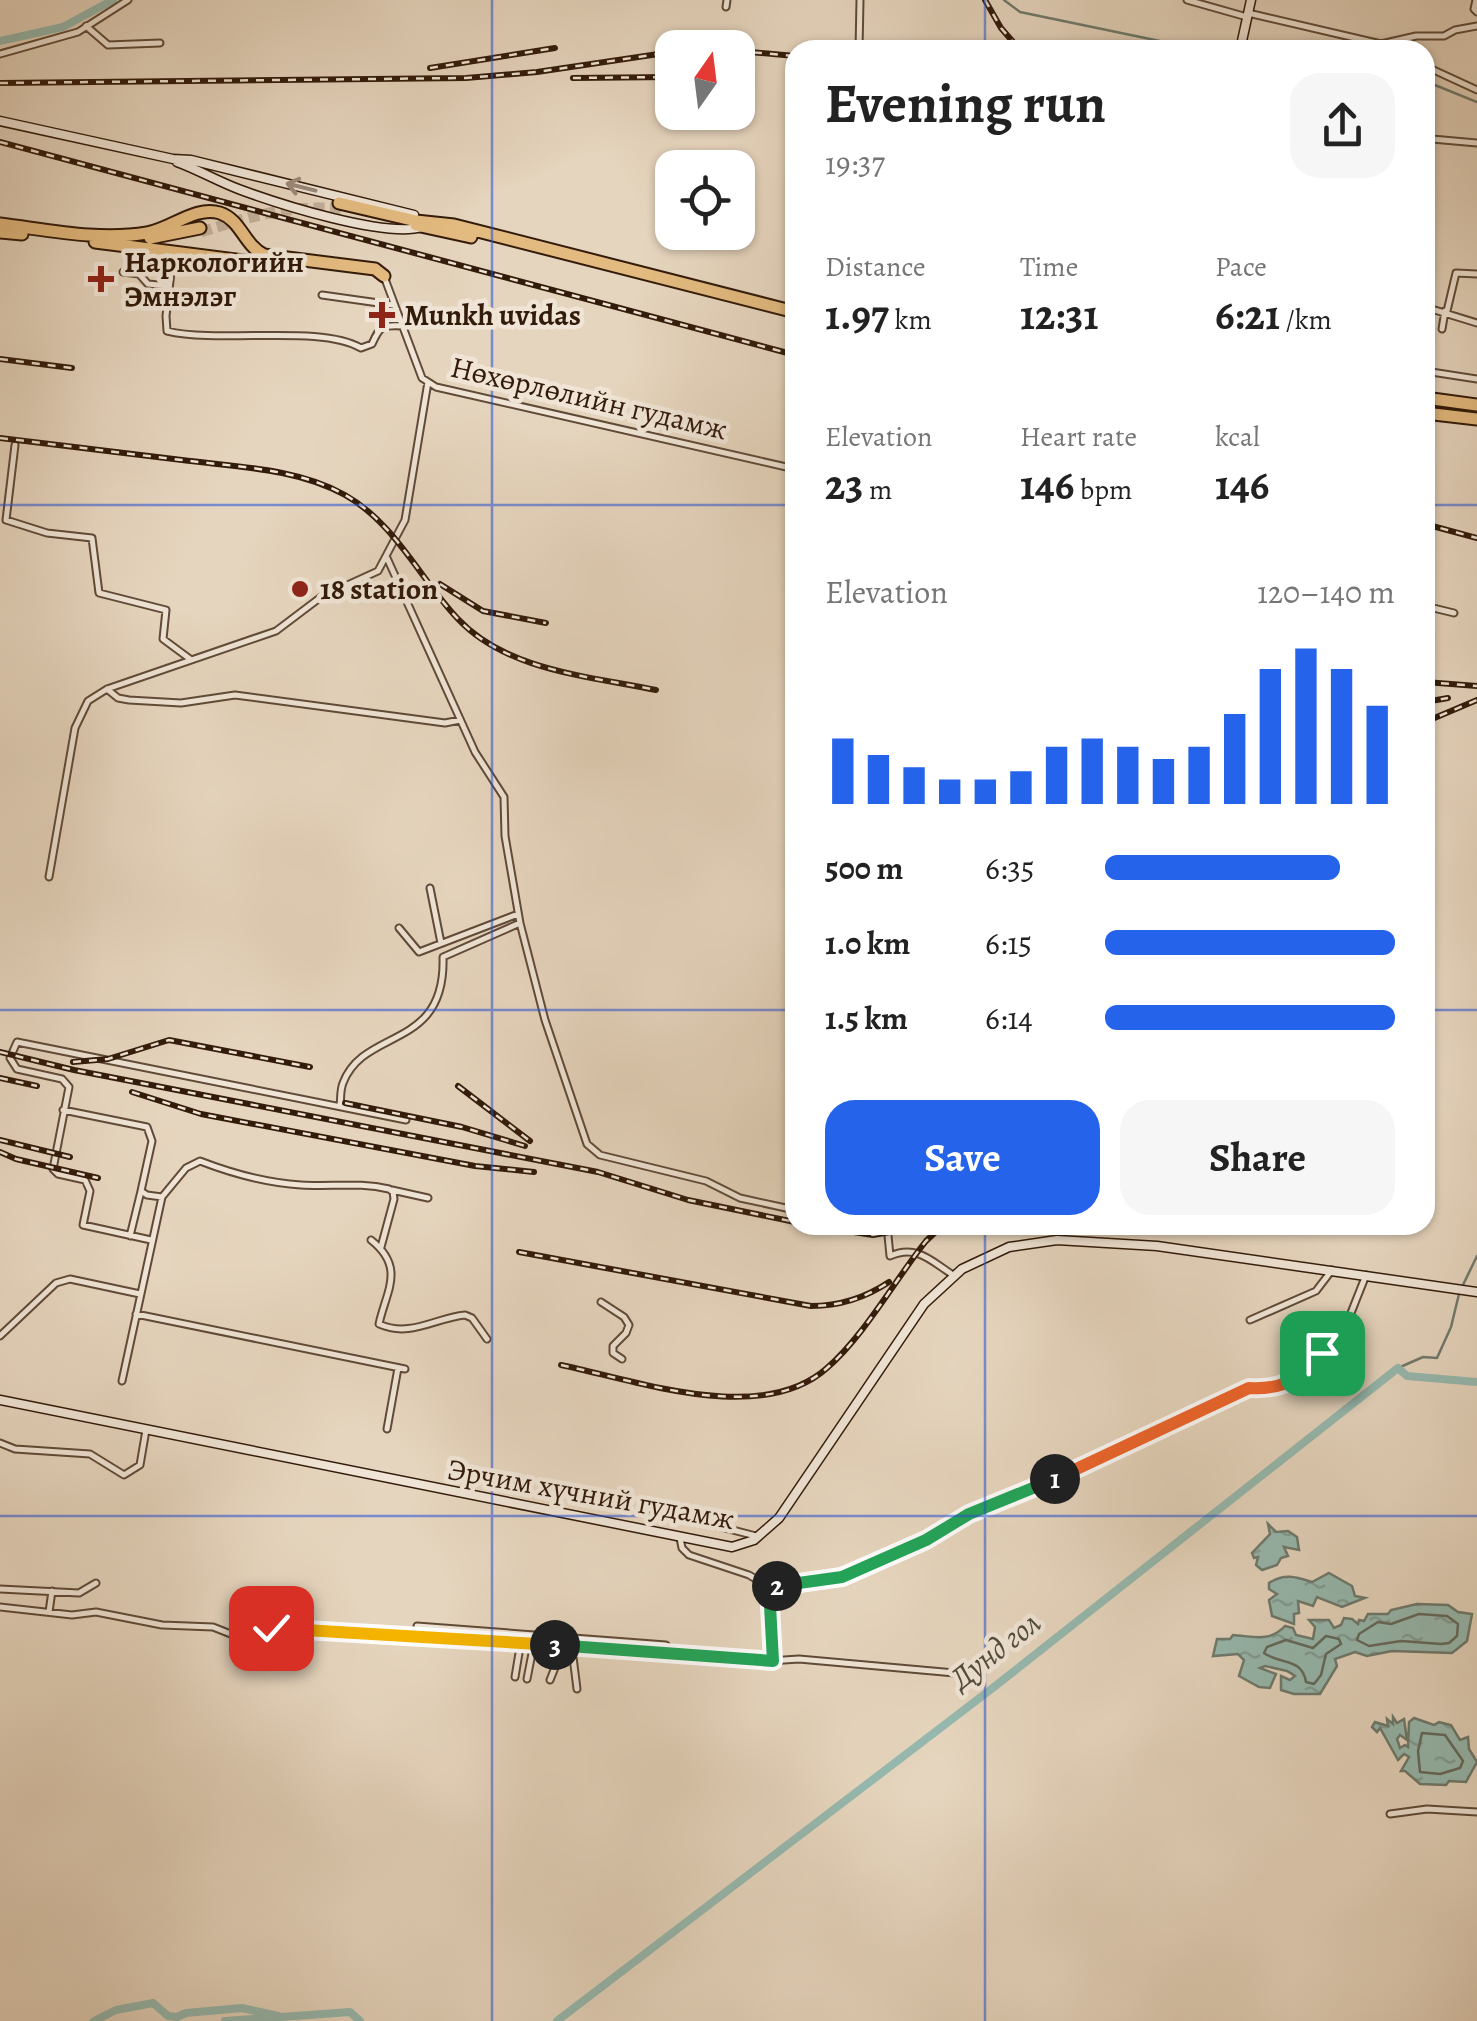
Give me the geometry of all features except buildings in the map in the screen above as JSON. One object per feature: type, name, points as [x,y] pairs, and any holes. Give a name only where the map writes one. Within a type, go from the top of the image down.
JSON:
[{"type":"highway","points":[[340,206],[785,314]]},
{"type":"highway","points":[[123,241],[200,212],[214,212],[230,218],[250,245],[264,255],[380,272]]},
{"type":"highway","points":[[0,224],[173,252],[380,272]]},
{"type":"highway","points":[[0,232],[123,241],[171,240],[200,230]]},
{"type":"highway","points":[[1435,402],[1477,420]]},
{"type":"highway","points":[[1435,412],[1477,406]]},
{"type":"main road","points":[[1242,40],[1251,0]]},
{"type":"main road","points":[[0,121],[226,168],[431,225]]},
{"type":"main road","points":[[173,159],[237,189],[366,224],[409,230],[431,225]]},
{"type":"main road","points":[[220,182],[228,178],[226,168]]},
{"type":"main road","points":[[237,189],[234,178],[242,172]]},
{"type":"main road","name":"Эрчим хүчний гудамж","points":[[0,1400],[732,1547],[759,1537],[786,1509],[918,1311],[953,1275],[1002,1249],[1057,1240],[1156,1246],[1477,1292]]},
{"type":"street","points":[[0,54],[78,32],[128,0]]},
{"type":"street","points":[[859,40],[860,0]]},
{"type":"street","points":[[1188,0],[1367,40]]},
{"type":"street","points":[[1476,0],[1477,12]]},
{"type":"street","points":[[86,26],[108,45],[160,43]]},
{"type":"street","points":[[1404,40],[1444,36],[1477,26]]},
{"type":"street","points":[[1435,71],[1477,90]]},
{"type":"street","points":[[1435,139],[1477,142]]},
{"type":"street","points":[[173,252],[166,328],[180,334],[344,340],[361,348],[372,344],[383,325],[402,326]]},
{"type":"street","points":[[123,272],[140,274],[148,284],[169,286]]},
{"type":"street","name":"Нөхөрлөлийн гудамж","points":[[380,272],[422,378],[428,382],[513,407],[785,467]]},
{"type":"street","points":[[1442,329],[1456,272],[1477,274]]},
{"type":"street","points":[[322,294],[394,306]]},
{"type":"street","points":[[1435,309],[1477,323]]},
{"type":"street","points":[[1435,373],[1477,379]]},
{"type":"street","points":[[49,877],[75,728],[88,701],[107,689],[276,631],[321,597],[378,571],[405,520],[428,382]]},
{"type":"street","points":[[15,445],[6,520],[46,532],[91,536],[99,593],[166,610],[163,639],[190,659]]},
{"type":"street","points":[[387,558],[482,765],[504,797],[520,924],[546,1020],[590,1149],[600,1155],[706,1182],[740,1198],[785,1208]]},
{"type":"street","points":[[1435,608],[1454,613]]},
{"type":"street","points":[[107,689],[118,698],[129,700],[187,702],[235,695],[445,723],[460,720]]},
{"type":"street","points":[[430,888],[441,944]]},
{"type":"street","points":[[399,928],[419,952],[518,914]]},
{"type":"street","points":[[340,1106],[343,1083],[354,1066],[417,1025],[436,1004],[444,976],[443,957],[520,924]]},
{"type":"street","points":[[152,1240],[83,1225],[90,1191],[85,1180],[58,1174],[53,1169],[69,1087],[62,1080],[18,1069],[10,1058],[17,1042],[406,1120]]},
{"type":"street","points":[[63,1110],[148,1127],[152,1141],[130,1236]]},
{"type":"street","points":[[122,1381],[162,1197],[186,1168],[200,1162],[300,1185],[352,1183],[428,1198]]},
{"type":"street","points":[[380,1247],[394,1198],[389,1189]]},
{"type":"street","points":[[142,1190],[147,1196],[162,1197]]},
{"type":"street","points":[[888,1235],[890,1256],[914,1251],[953,1275]]},
{"type":"street","points":[[372,1240],[393,1272],[379,1324],[414,1329],[465,1315],[472,1318],[487,1339]]},
{"type":"street","points":[[1250,1320],[1316,1291],[1332,1270]]},
{"type":"street","points":[[680,1538],[689,1555],[749,1575],[769,1587],[842,1577],[926,1540],[969,1514],[1249,1388],[1264,1389],[1302,1377],[1347,1323],[1366,1275]]},
{"type":"street","points":[[0,1336],[56,1282],[70,1278],[140,1294]]},
{"type":"street","points":[[601,1302],[624,1317],[629,1325],[613,1346],[613,1354],[622,1359]]},
{"type":"street","points":[[136,1314],[401,1369],[387,1430]]},
{"type":"street","points":[[0,1442],[15,1448],[90,1454],[124,1475],[140,1465],[146,1430]]},
{"type":"street","points":[[643,1507],[759,1537]]},
{"type":"street","points":[[0,1589],[84,1592],[96,1583]]},
{"type":"street","points":[[769,1587],[773,1661]]},
{"type":"street","points":[[49,1612],[52,1592]]},
{"type":"street","points":[[0,1607],[72,1615],[96,1612],[162,1624],[213,1627],[251,1642],[278,1627],[666,1646]]},
{"type":"street","points":[[417,1626],[620,1650],[773,1661],[799,1659],[976,1675]]},
{"type":"street","points":[[416,1635],[428,1626]]},
{"type":"street","points":[[485,1640],[500,1633]]},
{"type":"street","points":[[515,1677],[521,1641]]},
{"type":"street","points":[[527,1679],[534,1642]]},
{"type":"street","points":[[575,1643],[576,1689]]},
{"type":"street","points":[[646,1652],[658,1645]]},
{"type":"street","points":[[550,1680],[556,1666],[573,1657]]},
{"type":"street","points":[[1390,1814],[1428,1810],[1477,1812]]},
{"type":"water","points":[[1268,1524],[1276,1532],[1288,1531],[1297,1537],[1299,1550],[1284,1547],[1288,1556],[1262,1570],[1256,1565],[1258,1557],[1254,1558],[1252,1553],[1270,1534]]},
{"type":"water","points":[[1329,1573],[1352,1586],[1355,1596],[1365,1598],[1342,1607],[1317,1597],[1313,1606],[1298,1601],[1299,1613],[1294,1614],[1294,1624],[1272,1616],[1269,1600],[1277,1594],[1269,1589],[1269,1583],[1285,1577],[1312,1582]]},
{"type":"water","points":[[1417,1604],[1448,1605],[1458,1612],[1472,1614],[1467,1641],[1452,1653],[1392,1651],[1367,1656],[1355,1652],[1335,1659],[1337,1666],[1320,1694],[1281,1690],[1281,1676],[1290,1680],[1295,1676],[1265,1666],[1260,1668],[1276,1674],[1270,1688],[1259,1687],[1239,1676],[1244,1660],[1238,1654],[1213,1656],[1217,1639],[1230,1639],[1233,1635],[1267,1637],[1285,1626],[1293,1628],[1296,1635],[1313,1639],[1315,1627],[1309,1620],[1329,1620],[1334,1628],[1344,1618],[1358,1624],[1368,1614],[1388,1614]]},
{"type":"water","points":[[1393,1717],[1397,1723],[1404,1719],[1407,1740],[1400,1735],[1400,1748],[1408,1747],[1409,1722],[1414,1718],[1434,1725],[1451,1725],[1460,1740],[1468,1737],[1469,1749],[1477,1762],[1466,1782],[1420,1784],[1401,1771],[1409,1757],[1404,1754],[1398,1760],[1380,1728],[1377,1732],[1372,1727],[1375,1722],[1388,1726],[1387,1719],[1393,1724]]},
{"type":"waterway","points":[[0,41],[63,27],[113,0]]},
{"type":"waterway","points":[[1004,0],[1020,12],[1155,40]]},
{"type":"waterway","points":[[1435,85],[1477,102]]},
{"type":"waterway","points":[[1462,1287],[1477,1256]]},
{"type":"waterway","points":[[1398,1368],[1423,1357],[1437,1358],[1451,1327],[1459,1294]]},
{"type":"waterway","name":"Дунд гол","points":[[557,2021],[994,1687],[1398,1368],[1407,1376],[1477,1382]]},
{"type":"waterway","points":[[94,2021],[116,2010],[153,2003],[168,2016],[177,2017],[242,2008],[278,2016]]},
{"type":"waterway","points":[[225,2021],[350,2012],[360,2021]]},
{"type":"tunnel","points":[[201,232],[287,210],[341,209]]},
{"type":"railway","points":[[985,0],[1011,40]]},
{"type":"railway","points":[[430,68],[555,48]]},
{"type":"railway","points":[[755,52],[785,55]]},
{"type":"railway","points":[[0,83],[466,78],[655,55]]},
{"type":"railway","points":[[573,78],[655,77]]},
{"type":"railway","points":[[0,142],[785,352]]},
{"type":"railway","points":[[0,359],[72,368]]},
{"type":"railway","points":[[0,438],[266,470],[326,486],[363,507],[378,521],[458,619],[500,650],[550,669],[656,690]]},
{"type":"railway","points":[[1435,527],[1477,538]]},
{"type":"railway","points":[[440,584],[483,611],[546,623]]},
{"type":"railway","points":[[1435,683],[1477,686]]},
{"type":"railway","points":[[1435,700],[1448,698]]},
{"type":"railway","points":[[1435,718],[1477,700]]},
{"type":"railway","points":[[73,1062],[108,1059],[169,1040],[310,1067]]},
{"type":"railway","points":[[0,1052],[74,1070],[598,1172],[688,1200],[785,1220]]},
{"type":"railway","points":[[0,1078],[37,1086]]},
{"type":"railway","points":[[458,1086],[530,1141]]},
{"type":"railway","points":[[132,1092],[201,1114],[475,1166],[534,1172]]},
{"type":"railway","points":[[345,1103],[462,1127],[525,1146]]},
{"type":"railway","points":[[0,1140],[70,1157]]},
{"type":"railway","points":[[0,1152],[98,1178]]},
{"type":"railway","points":[[561,1365],[699,1394],[769,1394],[800,1385],[841,1355],[932,1235]]},
{"type":"railway","points":[[519,1252],[811,1306],[852,1300],[889,1282]]},
{"type":"place","name":"Наркологийн Эмнэлэг","points":[[101,279]]},
{"type":"place","name":"Munkh uvidas","points":[[382,315]]},
{"type":"place","name":"18 station","points":[[300,589]]},
{"type":"route","points":[[271,1628],[521,1641],[773,1661],[769,1587],[842,1577],[926,1540],[969,1514],[1123,1448],[1249,1388],[1264,1389],[1302,1377],[1322,1353]]}]
